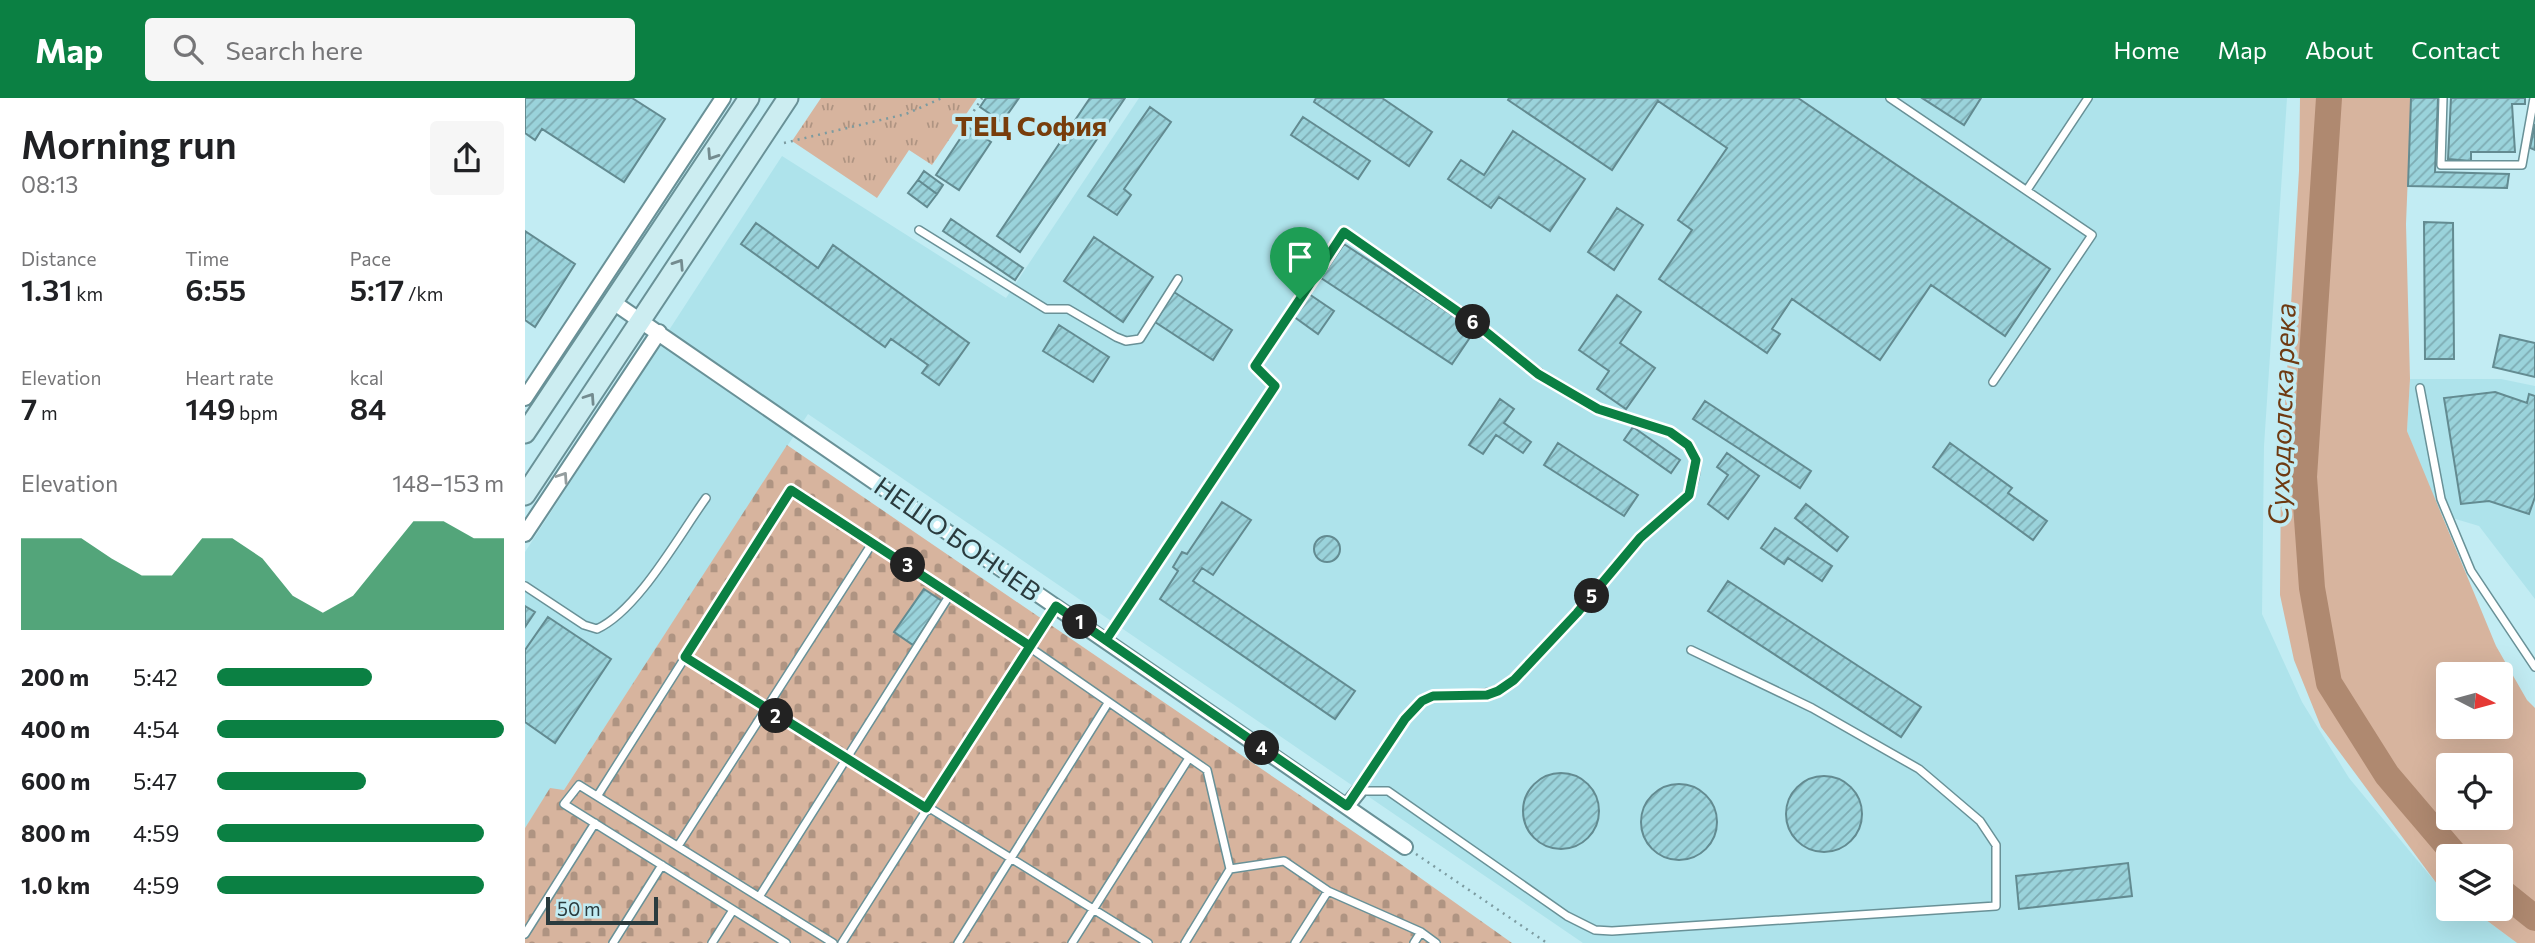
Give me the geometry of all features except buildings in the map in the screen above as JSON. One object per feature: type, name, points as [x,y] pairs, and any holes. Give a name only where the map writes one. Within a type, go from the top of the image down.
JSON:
[{"type":"main road","points":[[525,433],[749,98]]},
{"type":"main road","points":[[525,495],[787,98]]},
{"type":"street","points":[[525,398],[723,98]]},
{"type":"street","name":"НЕШО БОНЧЕВ","points":[[613,302],[1405,847]]},
{"type":"street","points":[[525,534],[659,332]]},
{"type":"street","points":[[1347,806],[1359,791]]},
{"type":"lane","points":[[1890,98],[2092,235],[1993,382]]},
{"type":"lane","points":[[2027,190],[2088,98]]},
{"type":"lane","points":[[2442,98],[2441,165],[2522,165],[2534,98]]},
{"type":"lane","points":[[919,230],[1046,309],[1068,309],[1126,341],[1140,340],[1178,279]]},
{"type":"lane","points":[[1106,640],[1275,386],[1255,366],[1344,232],[1480,327],[1538,374],[1598,409],[1670,432],[1688,445],[1696,460],[1689,495],[1640,538],[1577,613],[1514,680],[1487,695],[1433,696],[1422,701],[1405,719],[1359,791]]},
{"type":"lane","points":[[2420,388],[2441,499],[2466,559],[2535,667]]},
{"type":"lane","points":[[598,795],[791,490],[1030,646],[1207,770],[1230,869],[1185,943]]},
{"type":"lane","points":[[525,586],[584,625],[597,629],[610,623],[630,605],[706,498]]},
{"type":"lane","points":[[678,846],[873,542]]},
{"type":"lane","points":[[758,897],[951,593]]},
{"type":"lane","points":[[842,943],[1056,606]]},
{"type":"lane","points":[[1359,791],[1388,791],[1567,916],[1595,930],[1612,932],[1996,906],[1996,845],[1980,821],[1919,769],[1812,708],[1691,650]]},
{"type":"lane","points":[[685,657],[846,759],[1149,943]]},
{"type":"lane","points":[[958,943],[1108,703]]},
{"type":"lane","points":[[1072,943],[1189,758]]},
{"type":"lane","points":[[786,943],[564,804],[579,785],[833,943]]},
{"type":"lane","points":[[525,934],[595,823]]},
{"type":"lane","points":[[1230,869],[1285,861],[1328,891],[1421,932],[1436,943]]},
{"type":"lane","points":[[613,943],[662,865]]},
{"type":"lane","points":[[1295,943],[1328,891]]},
{"type":"lane","points":[[712,943],[733,910]]},
{"type":"lane","points":[[1414,943],[1421,932]]},
{"type":"path","points":[[784,144],[907,114],[942,98]]},
{"type":"path","points":[[969,117],[980,99]]},
{"type":"path","points":[[1405,847],[1547,943]]},
{"type":"shaded area","name":"ТЕЦ София","points":[[1139,98],[2287,98],[2264,446],[2262,614],[2302,702],[2349,778],[2436,883],[2436,921],[2487,921],[2517,943],[1583,943],[808,414],[564,790],[550,789],[525,828],[525,552],[782,156],[1006,298]]},
{"type":"shaded area","points":[[2410,379],[2501,379],[2535,386],[2535,599],[2479,526],[2439,514],[2407,431]]},
{"type":"green space","points":[[821,98],[977,98],[932,165],[909,150],[877,198],[792,141]]},
{"type":"green space","points":[[2300,98],[2411,98],[2406,224],[2410,379],[2407,431],[2496,646],[2505,662],[2436,662],[2436,739],[2513,739],[2513,676],[2527,700],[2535,708],[2535,943],[2517,943],[2487,921],[2513,921],[2513,844],[2436,844],[2436,883],[2321,727],[2294,660],[2280,595],[2281,472],[2299,171]]},
{"type":"green space","points":[[787,445],[1395,860],[1512,943],[525,943],[525,828],[550,788],[564,790]]},
{"type":"waterway","name":"Суходолска река","points":[[2329,98],[2304,477],[2312,588],[2329,683],[2387,775],[2446,844]]},
{"type":"waterway","name":"Суходолска река","points":[[2513,901],[2535,918]]},
{"type":"district","name":"ТЕЦ София","points":[[1031,125]]},
{"type":"route","points":[[1300,299],[1255,366],[1275,386],[1106,640],[1056,606],[926,808],[685,657],[791,490],[1030,646],[1056,606],[1347,806],[1405,719],[1422,701],[1433,696],[1487,695],[1514,680],[1577,613],[1640,538],[1689,495],[1696,460],[1688,445],[1670,432],[1598,409],[1538,374],[1480,327],[1344,232],[1300,299]]}]
